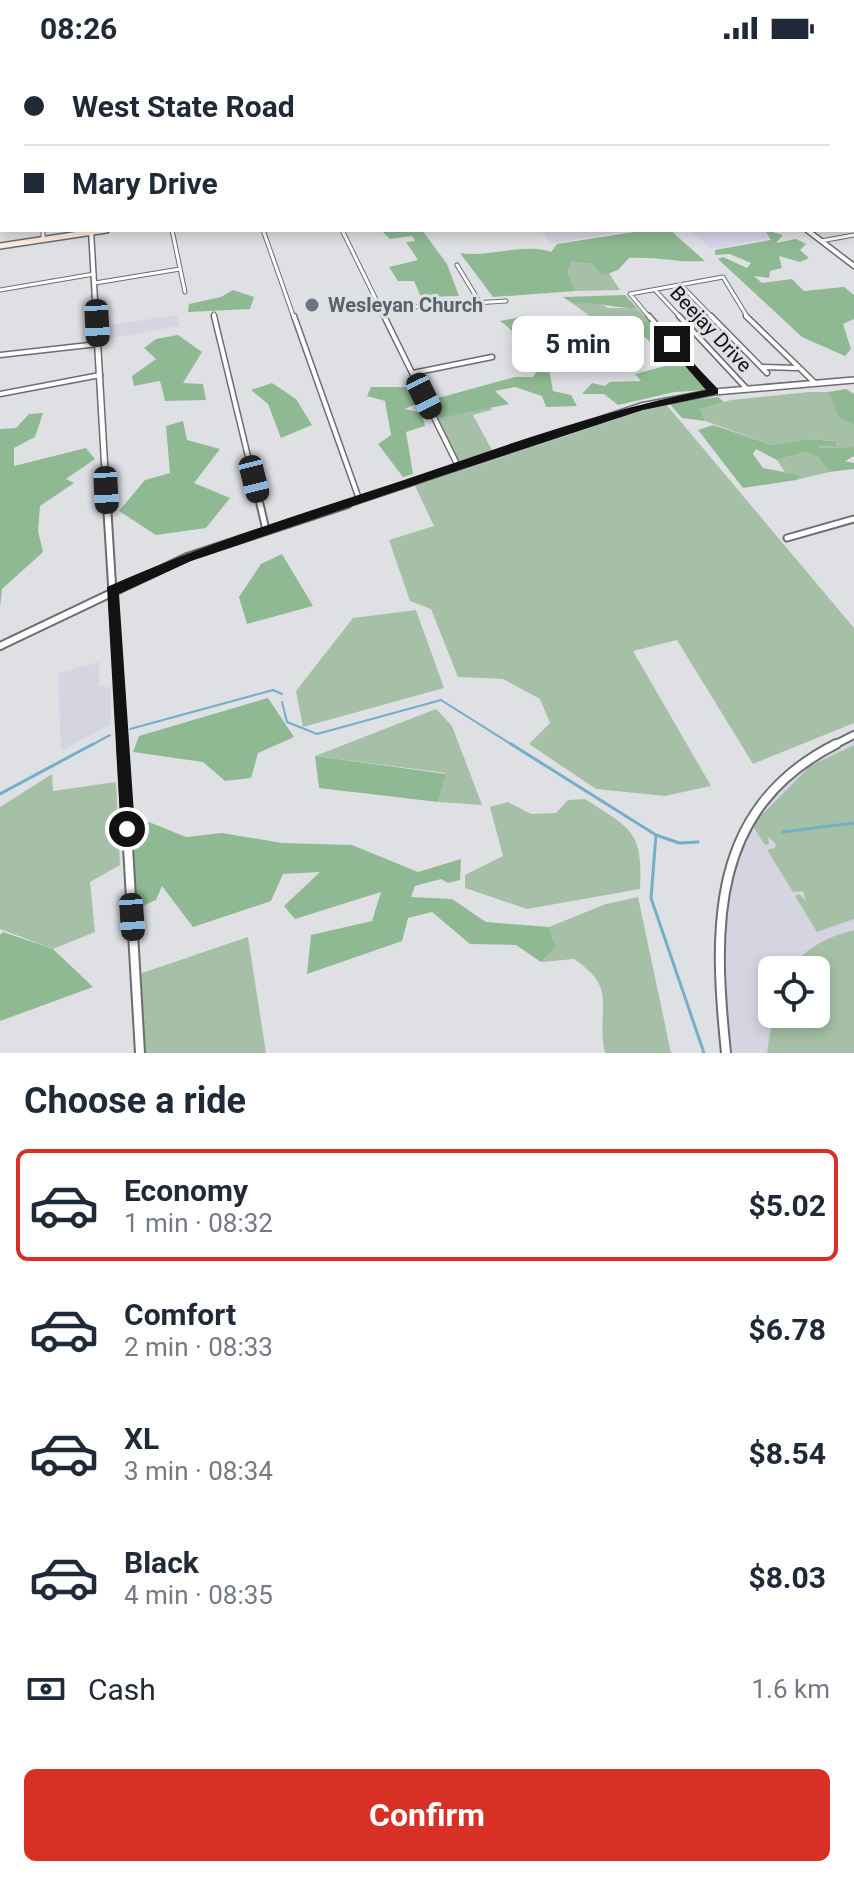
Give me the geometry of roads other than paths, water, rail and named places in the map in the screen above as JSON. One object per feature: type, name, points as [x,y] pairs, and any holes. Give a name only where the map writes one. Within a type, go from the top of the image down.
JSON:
[{"type":"main road","points":[[0,246],[86,232]]},
{"type":"street","points":[[43,232],[43,240]]},
{"type":"street","points":[[91,232],[140,1053]]},
{"type":"street","points":[[172,232],[185,292]]},
{"type":"street","points":[[264,232],[359,499]]},
{"type":"street","points":[[343,232],[458,466]]},
{"type":"street","points":[[810,232],[854,266]]},
{"type":"street","points":[[821,241],[854,235]]},
{"type":"street","points":[[457,265],[480,303]]},
{"type":"street","points":[[95,283],[180,269]]},
{"type":"street","points":[[0,290],[94,274]]},
{"type":"street","points":[[714,392],[630,294],[723,277],[740,310],[815,383]]},
{"type":"street","points":[[681,284],[767,373]]},
{"type":"street","name":"Beejay Drive","points":[[655,289],[747,389]]},
{"type":"street","points":[[381,309],[506,301]]},
{"type":"street","points":[[214,314],[266,530]]},
{"type":"street","points":[[0,355],[98,344]]},
{"type":"street","points":[[413,373],[492,357]]},
{"type":"street","points":[[762,367],[799,368]]},
{"type":"street","points":[[0,394],[100,375]]},
{"type":"street","points":[[0,646],[187,557],[641,406],[714,392],[854,380]]},
{"type":"street","points":[[787,538],[854,519]]},
{"type":"street","points":[[726,1053],[718,985],[717,938],[721,899],[732,859],[748,821],[773,786],[817,749],[854,735]]},
{"type":"waterway","points":[[130,729],[273,690],[282,694]]},
{"type":"waterway","points":[[282,702],[287,722],[317,734],[441,700],[514,746]]},
{"type":"waterway","points":[[90,746],[110,735]]},
{"type":"waterway","points":[[0,794],[93,744]]},
{"type":"waterway","points":[[511,744],[656,835]]},
{"type":"waterway","points":[[783,832],[854,823]]},
{"type":"waterway","points":[[656,835],[679,843],[698,842]]},
{"type":"waterway","points":[[656,835],[651,898],[704,1053]]},
{"type":"place","name":"Wesleyan Church","points":[[312,305]]}]
